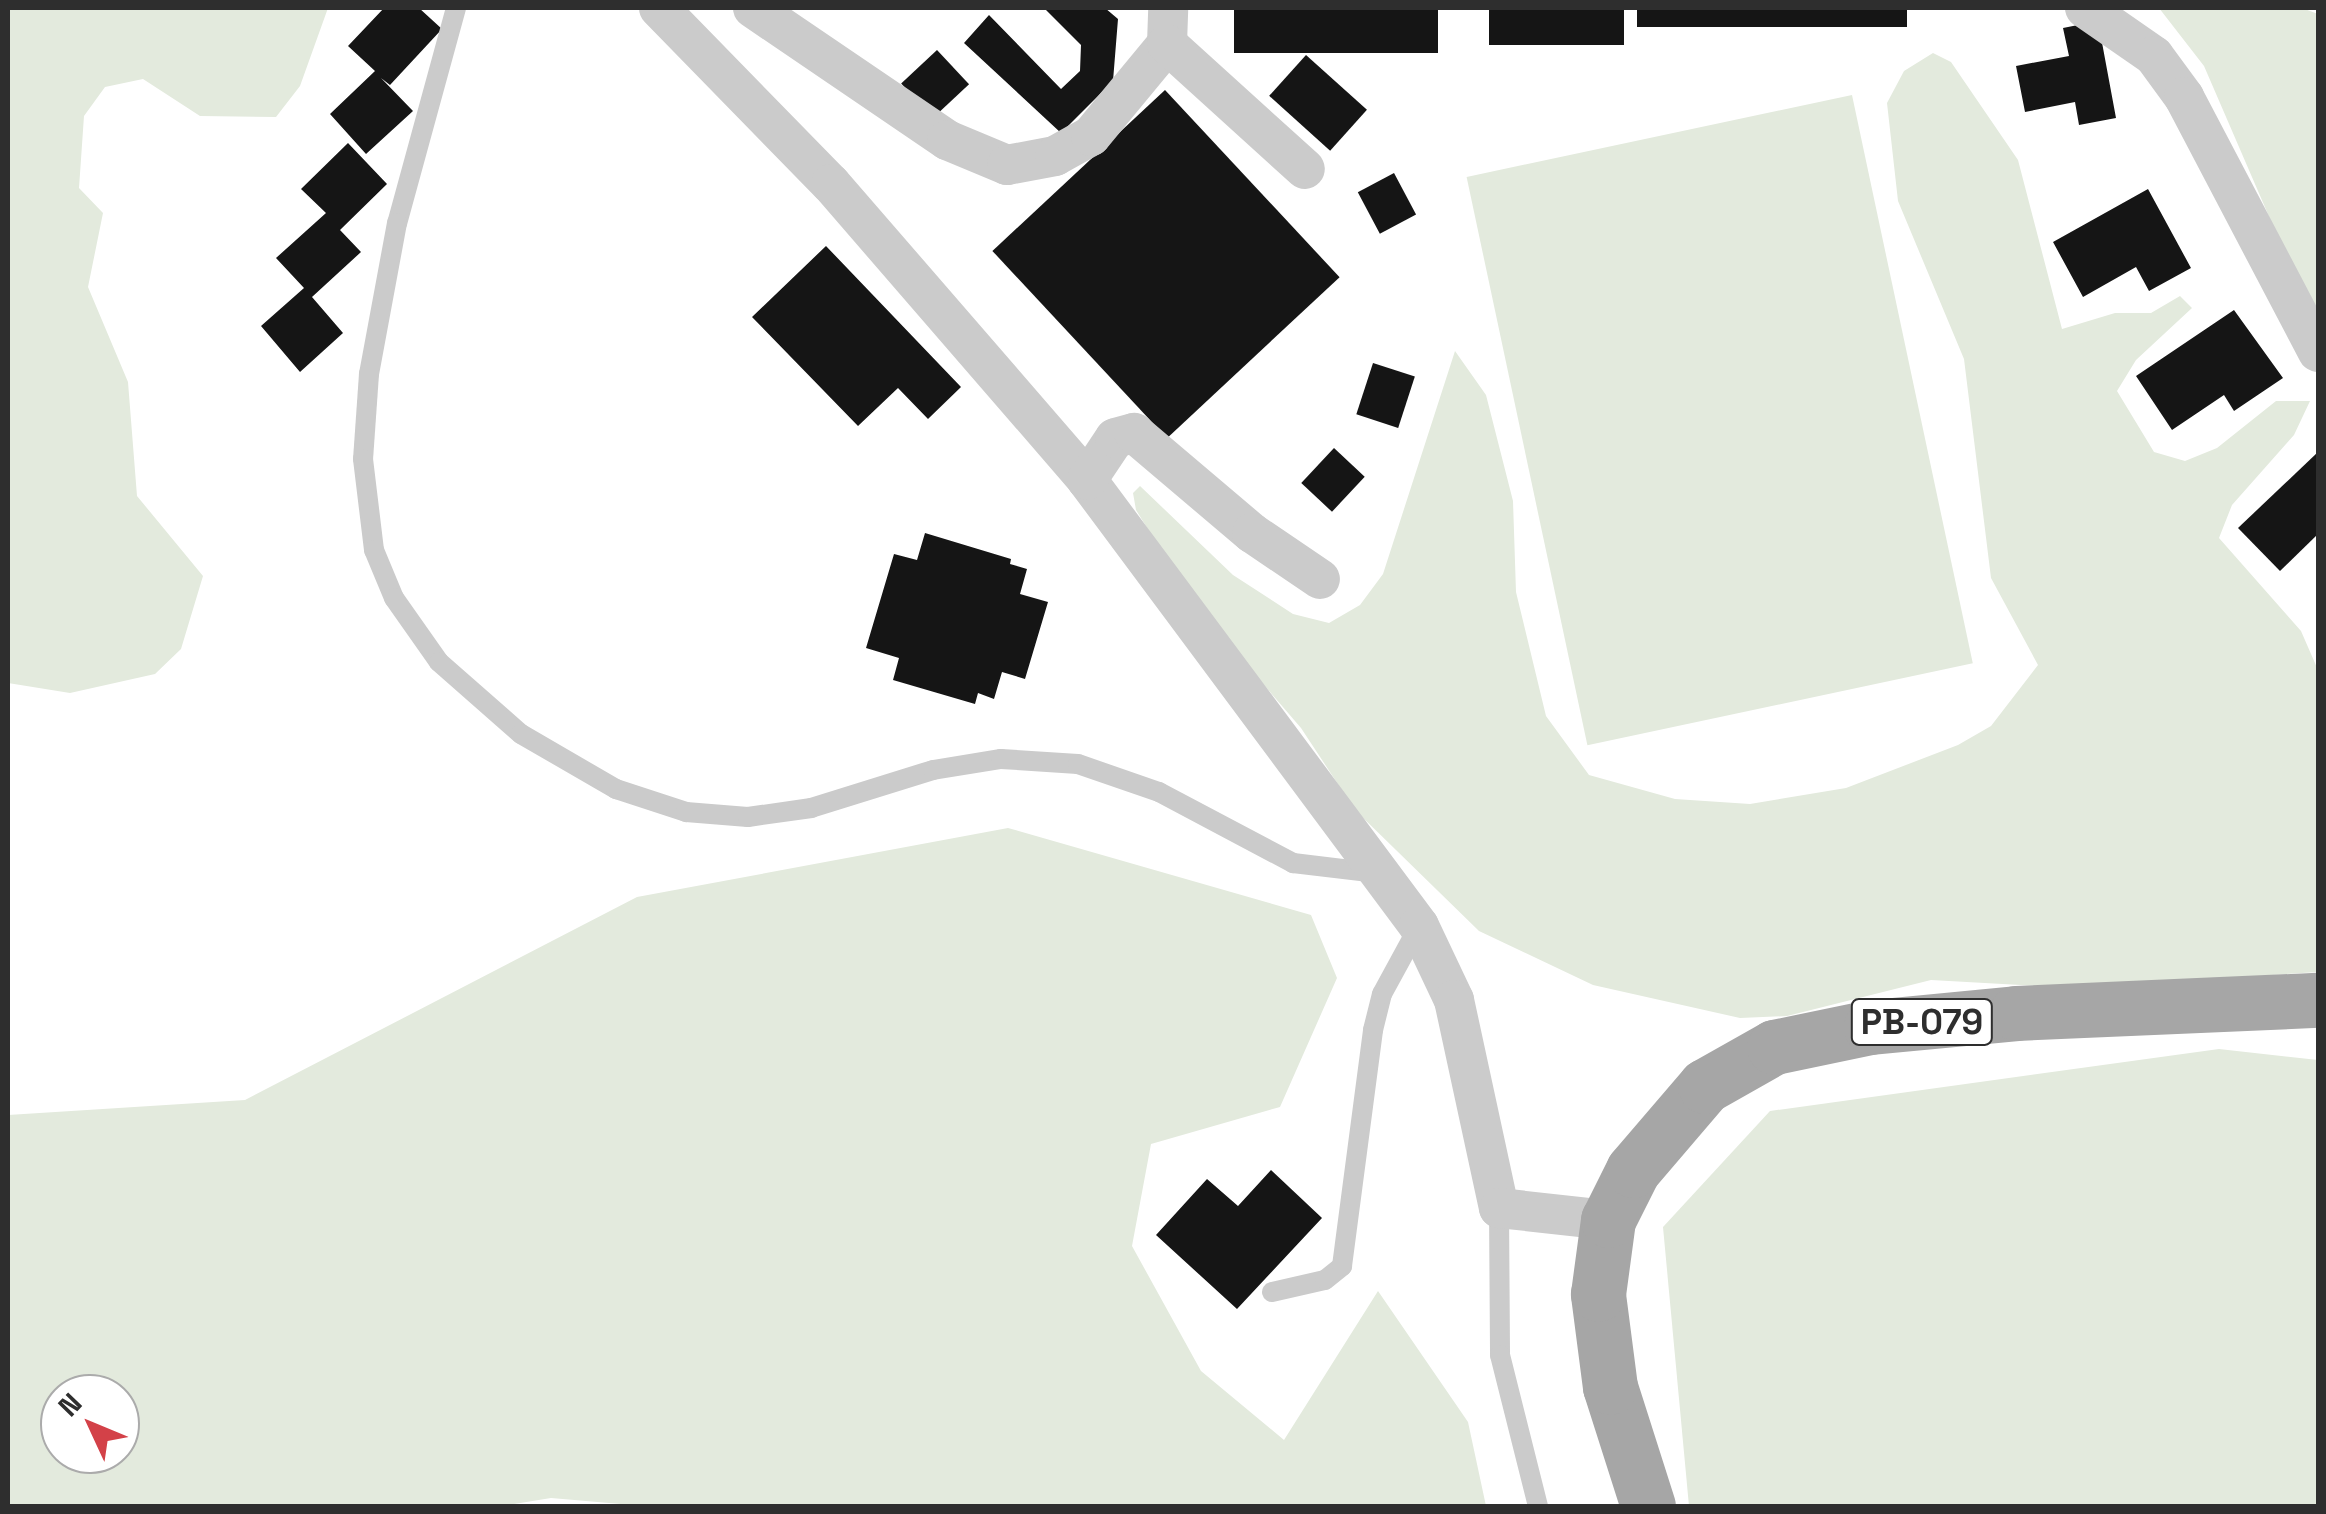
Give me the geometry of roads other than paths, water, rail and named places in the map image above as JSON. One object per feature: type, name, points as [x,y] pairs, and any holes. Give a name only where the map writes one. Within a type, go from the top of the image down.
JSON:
[{"type":"main road","name":"PB-079","points":[[1648,1506],[1600,1337],[1598,1294],[1608,1220],[1633,1170],[1680,1111],[1729,1068],[1774,1047],[1854,1029],[2016,1012],[2318,1000]]},
{"type":"street","points":[[658,8],[831,184],[1087,480],[1419,926],[1454,1000],[1498,1208],[1608,1220]]},
{"type":"street","points":[[753,8],[947,140],[1007,165],[1055,156],[1091,136],[1167,26],[1305,169]]},
{"type":"street","points":[[2084,8],[2154,56],[2184,97],[2318,352]]},
{"type":"street","points":[[1087,480],[1115,438],[1134,433],[1264,542],[1320,579]]},
{"type":"lane","points":[[456,8],[397,224],[369,374],[363,459],[374,550],[394,598],[440,662],[520,734],[616,789],[686,812],[748,817],[811,808],[933,770],[1001,759],[1078,764],[1159,792],[1294,863],[1381,874]]},
{"type":"lane","points":[[1272,1292],[1325,1280],[1342,1266],[1373,1030],[1382,994],[1419,926]]},
{"type":"lane","points":[[1498,1208],[1500,1356],[1538,1506]]}]
